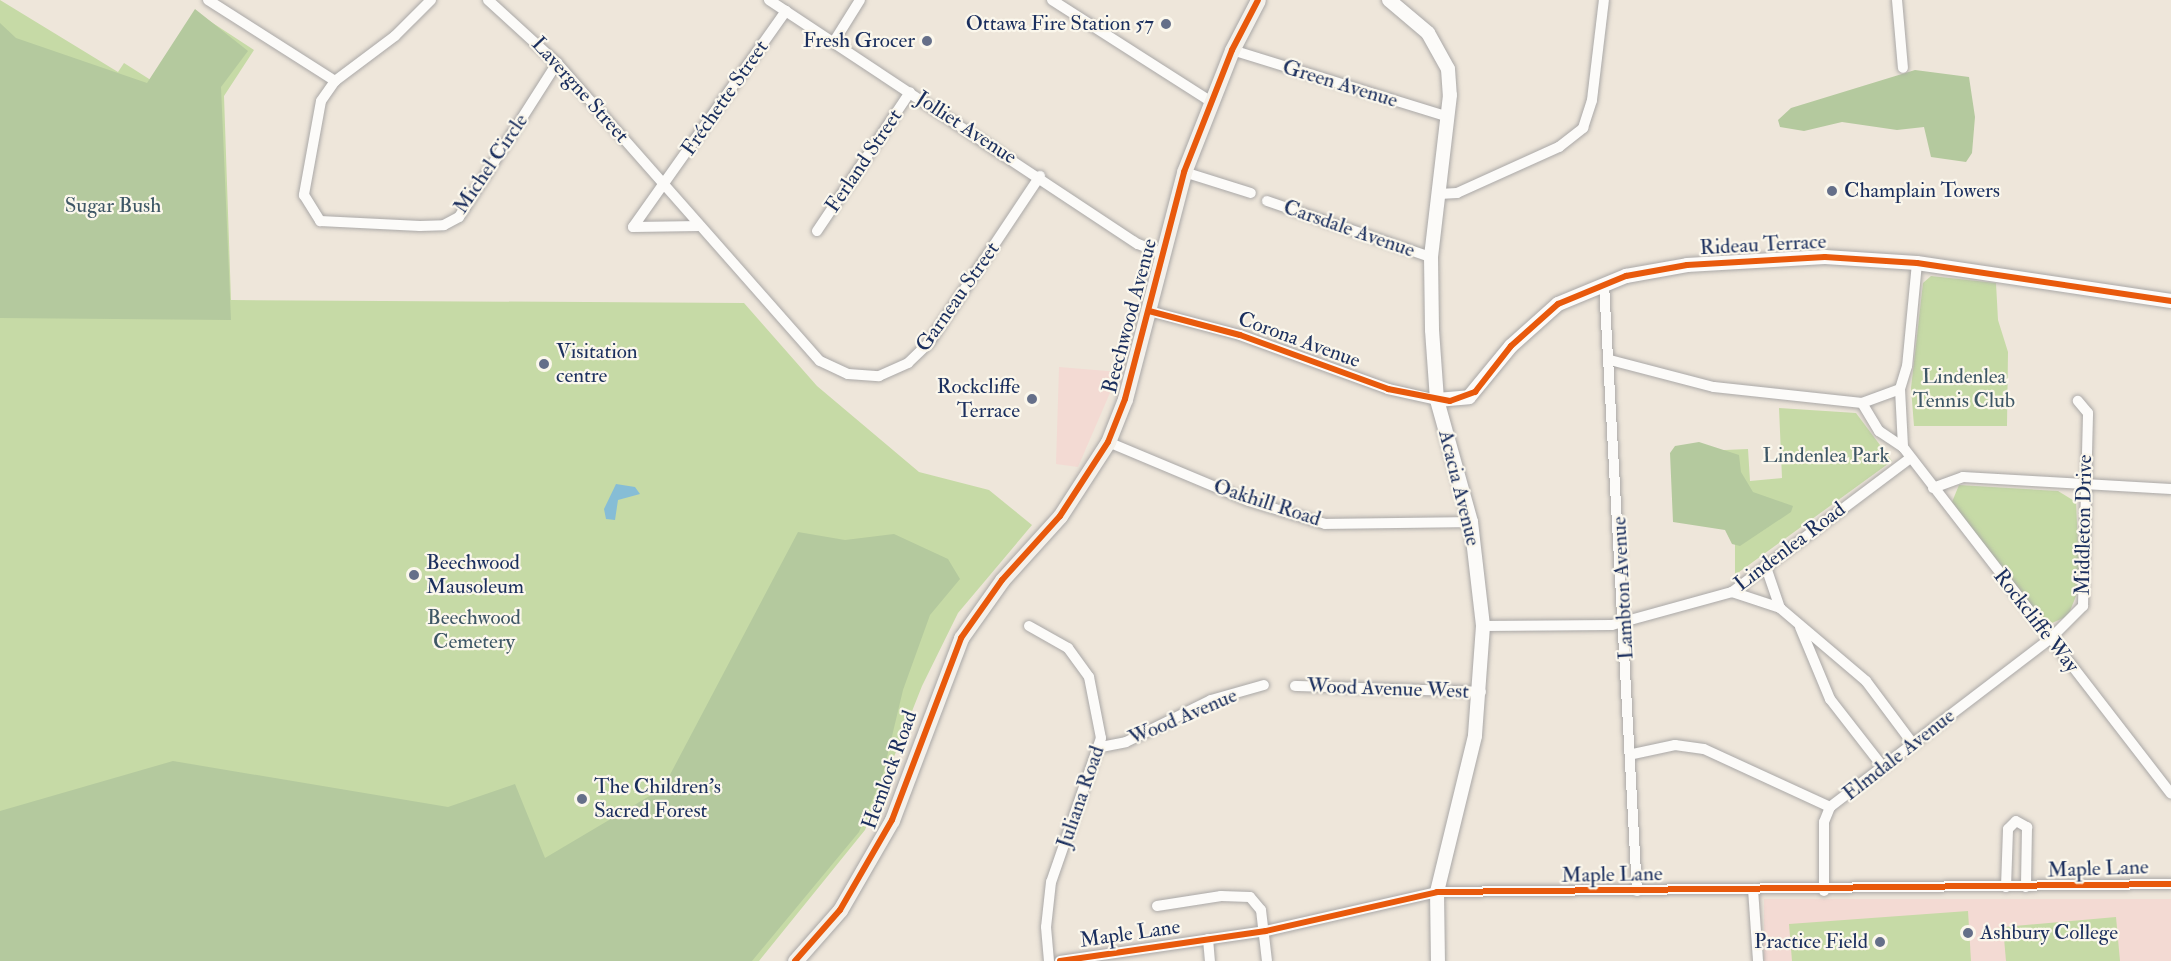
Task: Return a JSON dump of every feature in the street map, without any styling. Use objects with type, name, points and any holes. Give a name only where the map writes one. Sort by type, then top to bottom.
[{"type":"main road","name":"Beechwood Avenue","points":[[979,610],[1060,516],[1108,442],[1149,311],[1184,172],[1210,101],[1232,50],[1258,0]]},
{"type":"main road","name":"Hemlock Road","points":[[795,961],[840,909],[872,859],[892,820],[940,680],[979,610]]},
{"type":"street","points":[[208,0],[335,81]]},
{"type":"street","name":"Michel Circle","points":[[431,0],[395,36],[335,81],[321,101],[310,137],[304,195],[310,209],[320,221],[349,226],[444,225],[459,217],[557,63]]},
{"type":"street","name":"Lavergne Street","points":[[488,0],[557,63],[820,361],[848,374]]},
{"type":"street","name":"Jolliet Avenue","points":[[770,0],[835,40],[1138,244],[1164,254]]},
{"type":"street","points":[[835,40],[860,0]]},
{"type":"street","points":[[1052,0],[1210,101]]},
{"type":"street","name":"Acacia Avenue","points":[[1389,0],[1428,33],[1444,57],[1448,117],[1431,257],[1437,400],[1470,522],[1483,626],[1481,692],[1467,777],[1437,892],[1438,961]]},
{"type":"street","points":[[1439,194],[1457,193],[1559,147],[1583,128],[1592,100],[1604,0]]},
{"type":"street","points":[[1897,0],[1903,68]]},
{"type":"street","name":"Fréchette Street","points":[[665,186],[786,11]]},
{"type":"street","name":"Green Avenue","points":[[1232,50],[1448,117]]},
{"type":"street","name":"Ferland Street","points":[[817,231],[910,92]]},
{"type":"street","points":[[1184,172],[1251,193]]},
{"type":"street","name":"Garneau Street","points":[[848,374],[879,376],[908,363],[928,344],[1040,176]]},
{"type":"street","points":[[665,186],[633,227],[700,226]]},
{"type":"street","name":"Carsdale Avenue","points":[[1267,201],[1431,257]]},
{"type":"street","name":"Rideau Terrace","points":[[1437,400],[1469,397],[1541,317],[1604,284],[1652,270],[1735,260],[1825,257],[1917,263],[2171,301]]},
{"type":"street","name":"Rockcliffe Way","points":[[1903,447],[1900,389],[1907,366],[1917,263]]},
{"type":"street","name":"Lambton Avenue","points":[[1604,284],[1633,754],[1636,891]]},
{"type":"street","name":"Corona Avenue","points":[[1149,311],[1240,335],[1388,389],[1437,400]]},
{"type":"street","points":[[1610,360],[1714,387],[1862,403],[1900,389]]},
{"type":"street","name":"Middleton Drive","points":[[2050,639],[2085,598],[2083,485],[2088,413],[2078,401]]},
{"type":"street","name":"Rockcliffe Way","points":[[1862,403],[1879,431],[1903,447],[2171,794]]},
{"type":"street","name":"Oakhill Road","points":[[1108,442],[1249,501],[1325,524],[1470,522]]},
{"type":"street","name":"Lindenlea Road","points":[[1483,626],[1624,621],[1732,592],[1910,459]]},
{"type":"street","points":[[1933,488],[1963,477],[2171,489]]},
{"type":"street","points":[[1766,567],[1780,608]]},
{"type":"street","points":[[1732,592],[1780,608],[1866,681],[1913,744]]},
{"type":"street","name":"Juliana Road","points":[[1029,626],[1068,648],[1089,677],[1099,708],[1101,747],[1051,882],[1049,961]]},
{"type":"street","points":[[1800,627],[1830,699],[1883,767]]},
{"type":"street","name":"Elmdale Avenue","points":[[1633,754],[1675,745],[1704,749],[1830,807],[2050,639]]},
{"type":"street","name":"Wood Avenue","points":[[1101,747],[1126,742],[1211,700],[1264,685]]},
{"type":"street","name":"Wood Avenue West","points":[[1295,686],[1481,692]]},
{"type":"street","points":[[1824,891],[1824,822],[1830,807]]},
{"type":"street","points":[[2006,887],[2008,829],[2016,821],[2027,827],[2026,887]]},
{"type":"street","name":"Maple Lane","points":[[1060,961],[1266,930],[1437,892],[1753,889],[1824,891],[2171,884]]},
{"type":"street","points":[[1753,889],[1758,961]]},
{"type":"street","name":"Maple Lane","points":[[1157,906],[1221,896],[1250,897],[1266,930]]},
{"type":"street","points":[[1266,930],[1267,961]]},
{"type":"street","points":[[1208,939],[1210,961]]},
{"type":"shaded area","points":[[1059,367],[1119,372],[1078,467],[1056,464]]},
{"type":"shaded area","name":"Ashbury College","points":[[1764,899],[2171,899],[2171,961],[1764,961]]},
{"type":"green space","name":"Beechwood Cemetery","points":[[0,0],[118,72],[124,63],[157,84],[202,16],[254,50],[224,96],[231,300],[744,303],[817,386],[919,472],[989,490],[1032,525],[958,613],[922,686],[865,830],[759,961],[0,961]]},
{"type":"green space","name":"Sugar Bush","points":[[195,9],[248,51],[221,87],[231,320],[0,318],[0,23],[16,38],[147,83]]},
{"type":"green space","points":[[1915,70],[1969,77],[1975,117],[1972,153],[1966,162],[1931,157],[1924,127],[1897,130],[1842,122],[1804,131],[1780,127],[1778,120],[1791,108]]},
{"type":"green space","name":"Lindenlea Park","points":[[1931,276],[1996,283],[1998,320],[2008,352],[2007,426],[1914,426],[1911,388],[1923,283]]},
{"type":"green space","name":"Lindenlea Park","points":[[1779,408],[1856,413],[1892,461],[1735,575],[1735,512],[1678,452],[1748,449],[1750,481],[1782,478]]},
{"type":"green space","points":[[1699,442],[1739,455],[1741,472],[1753,492],[1793,506],[1791,512],[1740,546],[1732,544],[1725,530],[1673,522],[1670,453],[1675,446]]},
{"type":"green space","points":[[1959,485],[2058,491],[2076,502],[2080,586],[2068,616],[2052,623],[2039,619],[1952,502]]},
{"type":"green space","points":[[798,532],[845,540],[894,534],[948,559],[960,579],[930,615],[903,690],[883,774],[859,832],[752,961],[0,961],[0,811],[173,761],[448,807],[515,784],[545,858],[663,788]]},
{"type":"green space","name":"Practice Field","points":[[1968,911],[1971,961],[1792,961],[1789,924]]},
{"type":"green space","points":[[2116,917],[2120,961],[2006,961],[2003,927]]},
{"type":"water","points":[[616,484],[635,487],[640,494],[618,500],[615,520],[606,519],[604,509]]},
{"type":"cycle path","points":[[795,961],[840,910],[892,820],[961,638],[1002,580],[1060,516],[1108,442],[1125,399],[1184,172],[1232,50],[1258,0]]},
{"type":"cycle path","points":[[1149,311],[1240,335],[1388,389],[1450,401],[1475,392],[1511,346],[1558,304],[1626,276],[1687,265],[1825,257],[1917,263],[2171,301]]},
{"type":"cycle path","points":[[1060,961],[1266,931],[1437,892],[2171,884]]},
{"type":"place","name":"Ottawa Fire Station 57","points":[[1166,24]]},
{"type":"place","name":"Fresh Grocer","points":[[927,41]]},
{"type":"place","name":"Champlain Towers","points":[[1832,191]]},
{"type":"place","name":"Visitation centre","points":[[544,364]]},
{"type":"place","name":"Rockcliffe Terrace","points":[[1032,399]]},
{"type":"place","name":"Beechwood Mausoleum","points":[[414,575]]},
{"type":"place","name":"The Children's Sacred Forest","points":[[582,799]]},
{"type":"place","name":"Ashbury College","points":[[1968,933]]},
{"type":"place","name":"Practice Field","points":[[1880,942]]},
{"type":"park label","name":"Lindenlea Tennis Club","points":[[1964,389]]}]
